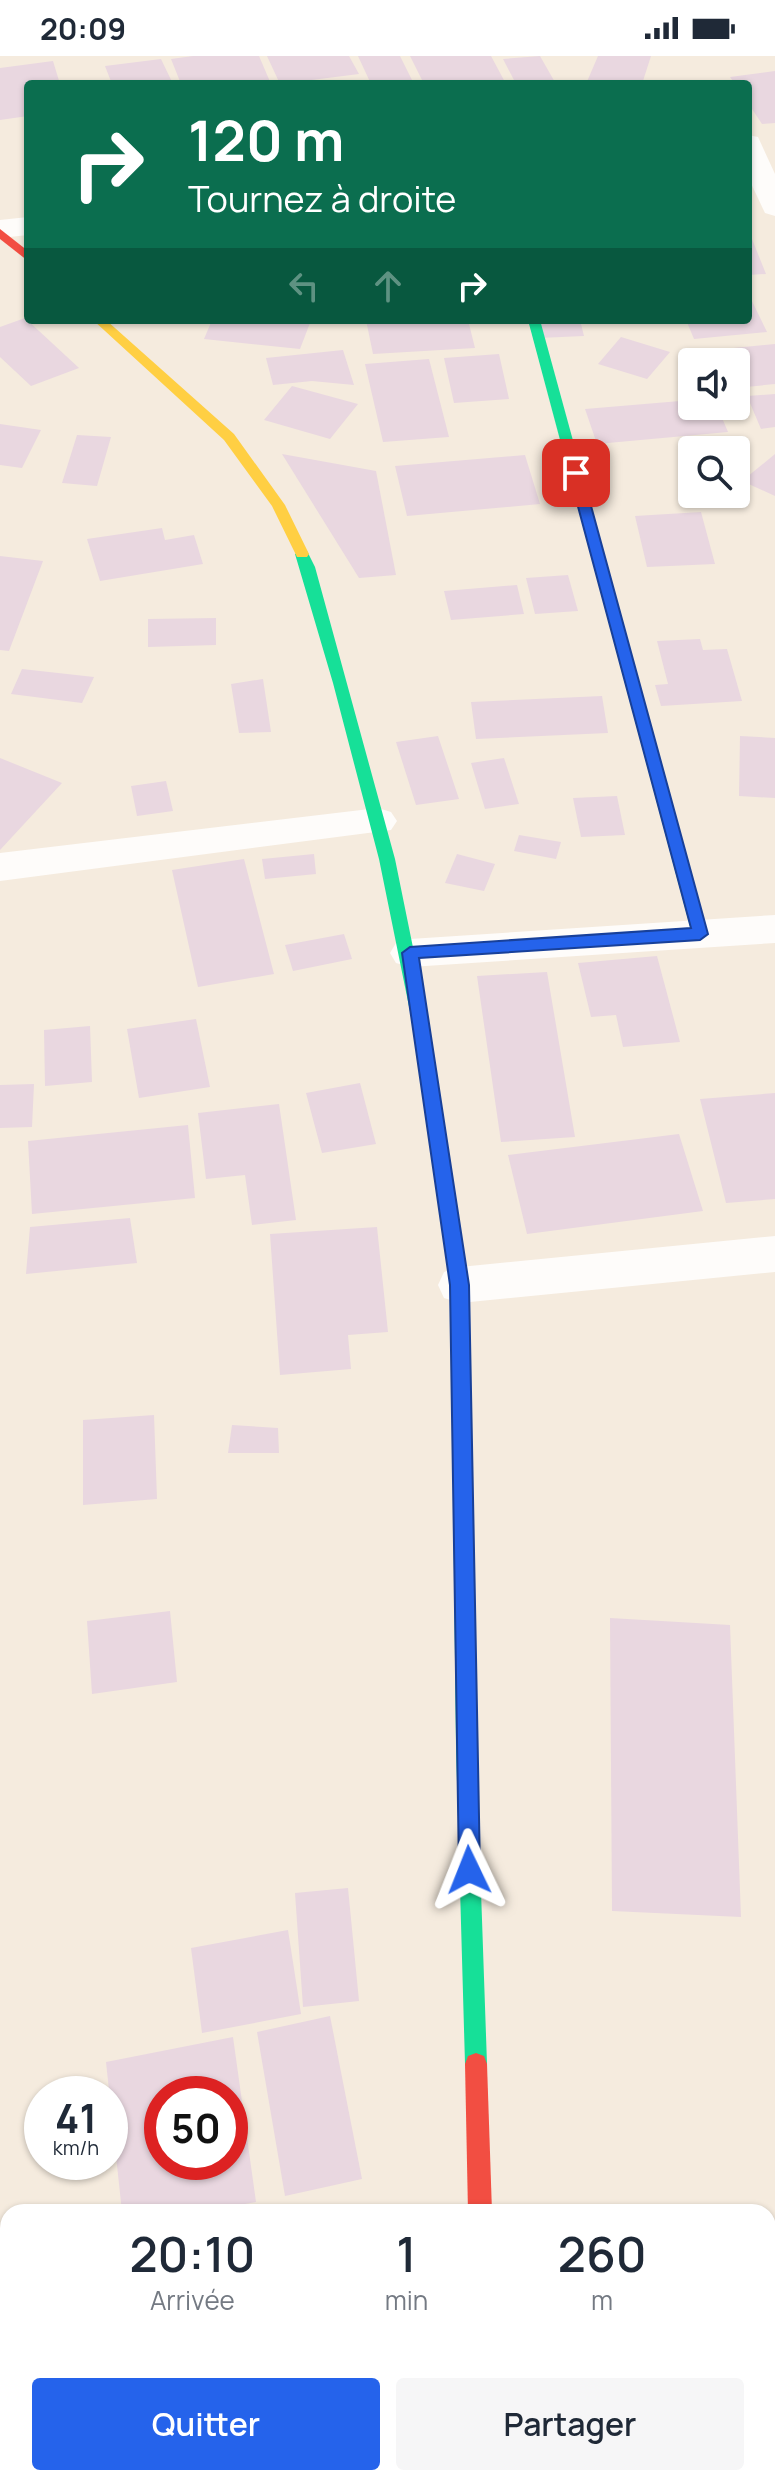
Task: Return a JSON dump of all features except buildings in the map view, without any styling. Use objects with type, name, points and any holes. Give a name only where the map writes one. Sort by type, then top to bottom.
[{"type":"main road","points":[[0,231],[24,253]]},
{"type":"main road","points":[[103,324],[229,437],[278,505],[308,567],[378,821],[410,953],[460,1285],[466,1746],[480,2204]]},
{"type":"main road","points":[[535,324],[700,934]]},
{"type":"street","points":[[752,143],[775,140]]},
{"type":"street","points":[[752,153],[775,207]]},
{"type":"street","points":[[0,231],[24,227]]},
{"type":"street","points":[[0,867],[378,821]]},
{"type":"street","points":[[410,953],[775,929]]},
{"type":"street","points":[[460,1285],[775,1254]]},
{"type":"traffic: fast","points":[[535,324],[700,934]]},
{"type":"traffic: fast","points":[[302,554],[341,683],[387,859],[423,1036]]},
{"type":"traffic: fast","points":[[461,1394],[466,1746],[476,2064]]},
{"type":"traffic: slow","points":[[103,324],[229,437],[278,505],[302,554]]},
{"type":"traffic: slow","points":[[423,1036],[460,1285],[461,1394]]},
{"type":"traffic: jam","points":[[0,233],[24,254]]},
{"type":"traffic: jam","points":[[476,2064],[480,2204]]},
{"type":"route","points":[[469,1870],[460,1285],[410,953],[700,934],[576,473]]}]
